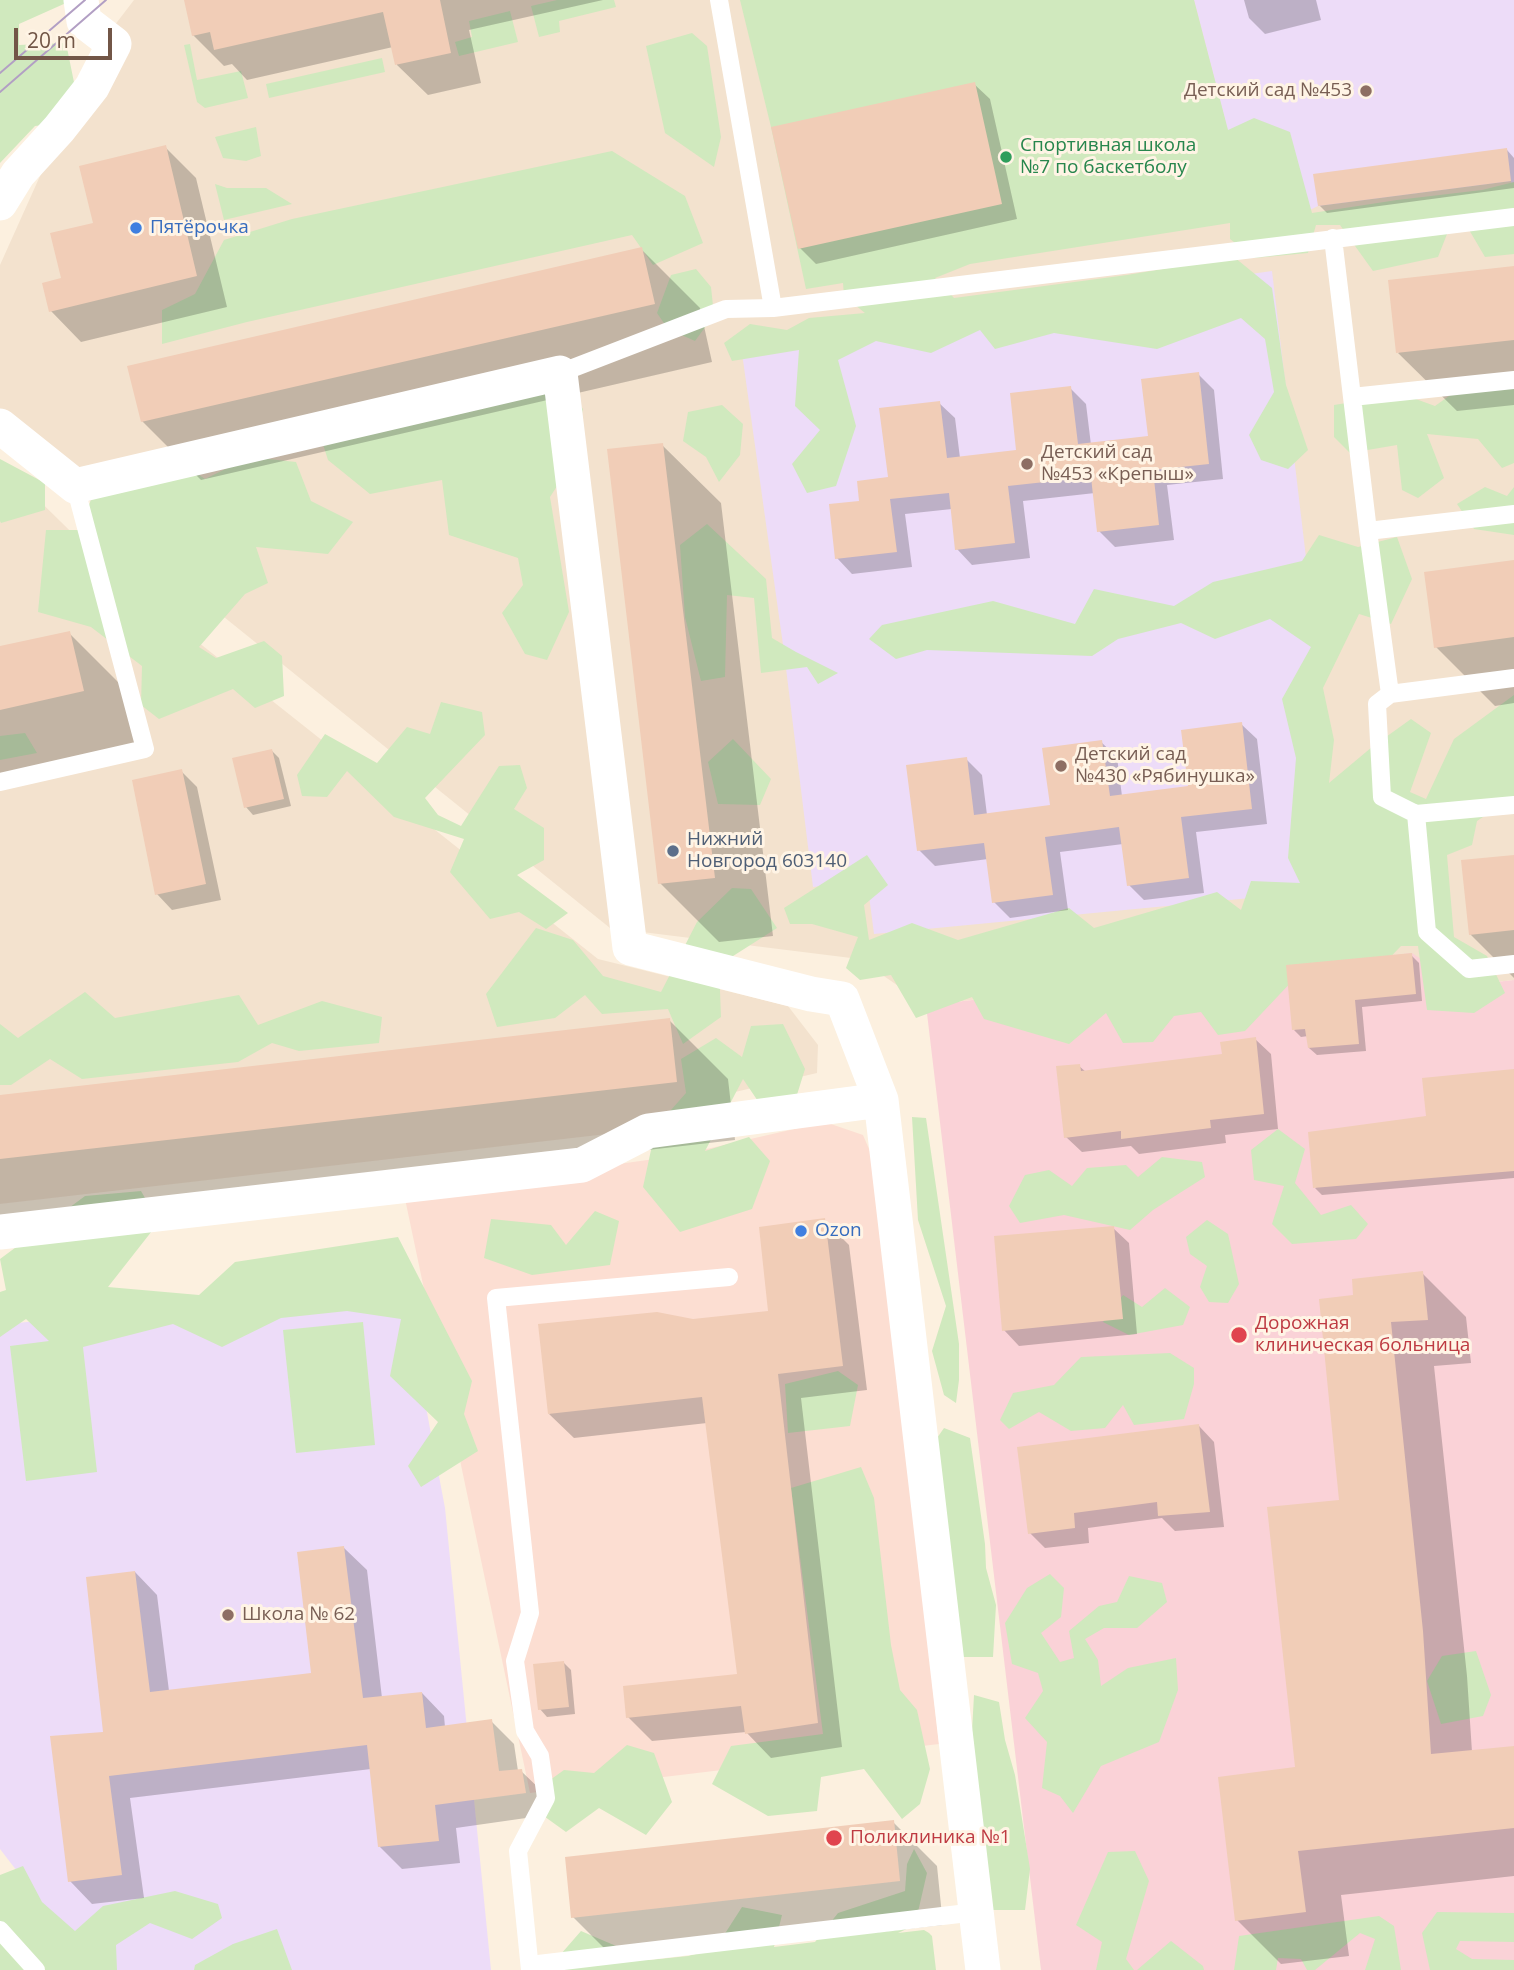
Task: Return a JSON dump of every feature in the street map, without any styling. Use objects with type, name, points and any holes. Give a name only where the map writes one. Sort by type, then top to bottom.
[{"type":"street","points":[[0,203],[18,174],[92,87],[114,44],[84,20],[81,0]]},
{"type":"street","points":[[0,426],[75,486],[560,373],[630,948],[811,994],[842,999],[881,1100],[983,1970]]},
{"type":"street","points":[[0,1232],[582,1165],[648,1131],[881,1100]]},
{"type":"lane","points":[[719,0],[773,308]]},
{"type":"lane","points":[[560,373],[726,309],[773,308],[1514,218]]},
{"type":"lane","points":[[1333,238],[1390,694]]},
{"type":"lane","points":[[1352,397],[1514,380]]},
{"type":"lane","points":[[0,782],[145,749],[75,486]]},
{"type":"lane","points":[[1368,531],[1514,514]]},
{"type":"lane","points":[[1514,678],[1390,694],[1377,704],[1382,797],[1416,814],[1514,805]]},
{"type":"lane","points":[[1416,814],[1427,932],[1469,969],[1514,964]]},
{"type":"lane","points":[[729,1277],[496,1298],[530,1613],[515,1661],[525,1731],[540,1756],[546,1798],[518,1852],[530,1967],[976,1912]]},
{"type":"lane","points":[[0,1930],[36,1970]]},
{"type":"shaded area","points":[[134,0],[1514,0],[1514,980],[1460,986],[1286,965],[926,1005],[859,959],[610,928],[152,559],[0,417],[0,265],[98,47]]},
{"type":"shaded area","name":"Детский сад №453","points":[[1194,0],[1514,0],[1514,190],[1511,181],[1318,206],[1304,213],[1251,220]]},
{"type":"shaded area","points":[[1272,271],[1309,583],[1334,890],[874,934],[867,880],[813,887],[784,652],[741,346]]},
{"type":"shaded area","points":[[0,462],[121,581],[598,959],[788,1006],[818,1045],[817,1073],[709,1098],[616,1133],[0,1204]]},
{"type":"shaded area","name":"Дорожная клиническая больница","points":[[1412,953],[1460,986],[1514,980],[1514,1970],[1041,1970],[926,1005]]},
{"type":"shaded area","points":[[825,1122],[863,1135],[875,1163],[939,1744],[530,1793],[404,1194],[676,1156]]},
{"type":"shaded area","name":"Школа № 62","points":[[402,1280],[445,1508],[491,1970],[93,1970],[0,1849],[0,1325]]},
{"type":"green space","points":[[0,0],[65,0],[66,3],[19,24],[19,45],[66,43],[77,97],[70,122],[35,126],[0,163]]},
{"type":"green space","points":[[557,0],[614,0],[616,7],[559,21],[560,32],[539,37],[531,6]]},
{"type":"green space","name":"Спортивная школа №7 по баскетболу","points":[[740,0],[1194,0],[1228,130],[1254,118],[1290,132],[1312,213],[1482,190],[1514,182],[1514,254],[1485,257],[1468,228],[1449,229],[1438,257],[1373,271],[1340,225],[1316,225],[1308,253],[1255,258],[1230,239],[1230,223],[970,264],[935,278],[954,298],[1127,275],[1234,257],[1272,288],[1286,385],[1308,450],[1288,469],[1261,460],[1249,435],[1274,392],[1265,339],[1241,318],[1157,349],[1054,333],[995,349],[980,330],[931,353],[876,341],[838,360],[856,426],[836,486],[807,493],[792,464],[820,430],[795,406],[799,350],[732,361],[724,343],[750,324],[787,330],[809,318],[865,313],[844,296],[843,283],[806,289]]},
{"type":"green space","points":[[510,11],[518,42],[459,56],[455,42],[472,37],[469,21]]},
{"type":"green space","points":[[692,33],[707,46],[721,137],[714,167],[665,133],[646,46]]},
{"type":"green space","points":[[190,44],[197,80],[241,71],[248,98],[205,108],[197,102],[184,45]]},
{"type":"green space","points":[[382,58],[385,72],[269,98],[266,84]]},
{"type":"green space","points":[[256,127],[261,156],[246,161],[223,158],[215,137]]},
{"type":"green space","points":[[612,151],[685,196],[703,243],[653,265],[632,235],[247,322],[162,344],[162,310],[195,294],[224,240],[292,219]]},
{"type":"green space","points":[[215,184],[227,188],[266,188],[292,204],[224,220]]},
{"type":"green space","points":[[696,269],[711,287],[714,315],[695,341],[668,329],[657,313],[671,275]]},
{"type":"green space","points":[[545,365],[583,409],[568,469],[550,497],[569,612],[547,660],[525,654],[502,613],[523,585],[518,558],[449,535],[442,480],[370,494],[328,460],[314,416]]},
{"type":"green space","points":[[1514,387],[1514,463],[1502,468],[1478,439],[1427,434],[1444,478],[1418,498],[1402,490],[1397,445],[1350,453],[1334,437],[1334,405],[1402,394],[1435,406],[1456,391]]},
{"type":"green space","points":[[722,405],[743,424],[740,455],[719,482],[706,457],[683,441],[688,412]]},
{"type":"green space","points":[[250,457],[296,462],[311,501],[353,522],[328,554],[256,547],[268,583],[245,594],[199,647],[216,658],[264,641],[282,656],[284,696],[255,708],[233,689],[159,719],[141,705],[142,666],[91,627],[38,612],[46,530],[80,530],[97,483],[174,458],[205,479]]},
{"type":"green space","points":[[0,459],[45,483],[45,510],[1,523]]},
{"type":"green space","points":[[1485,487],[1507,496],[1514,487],[1514,535],[1474,529],[1457,504]]},
{"type":"green space","points":[[707,524],[766,579],[772,638],[838,673],[818,684],[807,667],[761,673],[754,598],[727,595],[725,677],[701,681],[685,617],[680,545]]},
{"type":"green space","points":[[1319,535],[1358,547],[1397,537],[1412,579],[1391,624],[1359,614],[1323,688],[1334,740],[1329,783],[1411,719],[1431,733],[1410,792],[1426,799],[1454,739],[1514,695],[1514,796],[1477,821],[1472,845],[1447,855],[1454,937],[1487,956],[1505,993],[1474,1013],[1427,1010],[1418,946],[1401,946],[1374,974],[1296,977],[1245,1031],[1218,1035],[1201,1012],[1174,1016],[1153,1042],[1123,1043],[1106,1013],[1069,1044],[984,1019],[972,997],[916,1018],[891,975],[860,980],[846,968],[858,937],[812,924],[790,924],[784,908],[867,855],[888,885],[864,905],[869,940],[912,923],[958,940],[1069,908],[1094,928],[1217,892],[1241,910],[1251,881],[1300,883],[1288,858],[1296,758],[1282,699],[1311,647],[1270,619],[1215,639],[1181,623],[1118,639],[1092,656],[927,650],[896,659],[869,639],[882,625],[993,601],[1075,624],[1094,589],[1174,606],[1213,582],[1302,561]]},
{"type":"green space","points":[[441,702],[482,712],[485,735],[425,798],[438,815],[461,826],[499,766],[520,765],[527,788],[514,809],[544,828],[544,860],[517,875],[568,913],[546,929],[519,912],[490,919],[450,872],[464,839],[394,817],[347,771],[327,797],[302,796],[297,775],[325,734],[377,763],[407,727],[430,734]]},
{"type":"green space","points":[[25,733],[37,753],[0,760],[0,736]]},
{"type":"green space","points":[[733,739],[771,779],[760,805],[718,804],[708,762]]},
{"type":"green space","points":[[732,888],[751,889],[777,928],[719,965],[721,1017],[683,1044],[668,1009],[602,1014],[585,995],[555,1018],[497,1027],[486,994],[536,928],[573,940],[603,976],[661,992],[697,922]]},
{"type":"green space","points":[[85,992],[115,1018],[239,995],[258,1025],[322,1001],[382,1017],[379,1043],[299,1051],[272,1043],[238,1062],[82,1079],[50,1059],[11,1085],[0,1085],[0,1024],[18,1038]]},
{"type":"green space","points":[[783,1024],[805,1069],[791,1114],[766,1113],[743,1079],[705,1151],[749,1137],[770,1161],[752,1209],[680,1232],[643,1187],[656,1127],[686,1093],[681,1059],[716,1038],[742,1057],[751,1026]]},
{"type":"green space","points":[[912,1117],[926,1118],[959,1344],[956,1403],[944,1395],[932,1351],[946,1306],[918,1220]]},
{"type":"green space","points":[[1278,1129],[1305,1149],[1295,1183],[1321,1215],[1351,1205],[1368,1224],[1356,1239],[1292,1244],[1272,1224],[1284,1186],[1254,1180],[1251,1150]]},
{"type":"green space","points":[[1162,1157],[1202,1162],[1205,1177],[1153,1210],[1130,1230],[1064,1215],[1020,1223],[1009,1206],[1025,1175],[1049,1170],[1072,1186],[1087,1168],[1126,1165],[1138,1177]]},
{"type":"green space","points":[[141,1191],[159,1222],[108,1287],[199,1295],[235,1262],[398,1237],[472,1381],[464,1414],[478,1451],[421,1487],[408,1466],[438,1422],[390,1376],[401,1319],[347,1311],[281,1318],[222,1347],[173,1324],[83,1347],[97,1472],[26,1481],[10,1346],[49,1341],[26,1319],[0,1337],[0,1292],[6,1290],[0,1259],[85,1196]]},
{"type":"green space","points":[[595,1211],[619,1221],[610,1265],[532,1275],[484,1258],[491,1219],[551,1225],[566,1245]]},
{"type":"green space","points":[[1207,1220],[1228,1234],[1239,1284],[1228,1303],[1209,1302],[1200,1287],[1207,1266],[1190,1254],[1186,1237]]},
{"type":"green space","points":[[1165,1288],[1190,1307],[1183,1325],[1129,1335],[1103,1322],[1123,1295],[1142,1307]]},
{"type":"green space","points":[[363,1322],[375,1445],[296,1453],[283,1330]]},
{"type":"green space","points":[[1170,1353],[1194,1368],[1194,1384],[1184,1419],[1134,1425],[1123,1405],[1105,1428],[1071,1431],[1039,1412],[1009,1429],[1000,1420],[1013,1393],[1054,1385],[1081,1357]]},
{"type":"green space","points":[[838,1371],[858,1385],[850,1426],[788,1433],[785,1384]]},
{"type":"green space","points":[[944,1428],[970,1438],[986,1568],[996,1605],[993,1657],[962,1657],[937,1438]]},
{"type":"green space","points":[[861,1467],[874,1498],[891,1645],[900,1690],[917,1710],[930,1769],[920,1804],[902,1819],[864,1769],[821,1777],[817,1811],[768,1816],[712,1784],[731,1746],[823,1734],[791,1488]]},
{"type":"green space","points":[[1050,1574],[1064,1588],[1061,1617],[1041,1633],[1060,1662],[1074,1658],[1069,1631],[1099,1606],[1117,1602],[1129,1576],[1162,1583],[1167,1602],[1137,1628],[1104,1628],[1085,1639],[1098,1660],[1101,1686],[1128,1668],[1176,1658],[1178,1690],[1159,1742],[1101,1766],[1073,1813],[1060,1796],[1042,1788],[1047,1742],[1025,1718],[1043,1691],[1038,1673],[1012,1664],[1005,1623],[1027,1588]]},
{"type":"green space","points":[[1476,1651],[1491,1695],[1483,1716],[1441,1724],[1427,1681],[1442,1656]]},
{"type":"green space","points":[[974,1695],[999,1702],[1005,1740],[1015,1775],[1030,1869],[1025,1910],[992,1910],[972,1731]]},
{"type":"green space","points":[[627,1745],[654,1753],[672,1802],[646,1835],[599,1808],[566,1832],[541,1814],[536,1790],[564,1770],[594,1773]]},
{"type":"green space","points":[[914,1849],[927,1873],[915,1925],[898,1933],[924,1930],[929,1933],[932,1936],[936,1970],[547,1970],[581,1931],[649,1960],[688,1956],[715,1949],[742,1907],[782,1915],[774,1947],[815,1942],[838,1913],[905,1891],[907,1864]]},
{"type":"green space","points":[[1135,1851],[1149,1881],[1126,1959],[1134,1970],[1096,1970],[1102,1942],[1076,1925],[1108,1852]]},
{"type":"green space","points":[[23,1866],[42,1902],[75,1931],[103,1906],[175,1891],[218,1904],[222,1918],[192,1939],[150,1923],[116,1945],[117,1970],[0,1970],[0,1875]]},
{"type":"green space","points":[[1437,1912],[1514,1913],[1514,1942],[1460,1941],[1456,1949],[1472,1959],[1514,1960],[1514,1970],[1430,1970],[1422,1933]]},
{"type":"green space","points":[[1379,1916],[1394,1926],[1401,1970],[1365,1970],[1375,1939],[1360,1933],[1315,1970],[1307,1970],[1301,1959],[1278,1958],[1276,1970],[1234,1970],[1239,1936]]},
{"type":"green space","points":[[277,1929],[292,1970],[194,1970],[195,1965],[233,1944]]},
{"type":"green space","points":[[1171,1941],[1203,1966],[1204,1970],[1137,1970]]},
{"type":"building","points":[[184,0],[440,0],[451,53],[395,65],[383,12],[214,50],[210,32],[192,36]]},
{"type":"building","points":[[975,82],[1002,204],[798,249],[771,127]]},
{"type":"building","points":[[166,145],[197,276],[49,312],[42,283],[61,278],[50,233],[93,223],[79,166]]},
{"type":"building","points":[[1507,148],[1511,181],[1318,206],[1313,174]]},
{"type":"building","points":[[642,247],[655,304],[141,422],[127,366]]},
{"type":"building","points":[[1514,266],[1514,340],[1396,353],[1388,280]]},
{"type":"building","points":[[1199,372],[1209,464],[1153,470],[1159,525],[1097,532],[1091,477],[1008,486],[1015,543],[955,550],[949,493],[890,499],[897,552],[835,559],[829,504],[859,501],[857,481],[888,477],[879,408],[940,401],[947,458],[1016,450],[1010,393],[1071,386],[1078,444],[1148,436],[1141,379]]},
{"type":"building","points":[[663,443],[715,878],[658,884],[607,449]]},
{"type":"building","points":[[1514,560],[1514,637],[1434,648],[1424,572]]},
{"type":"building","points":[[70,631],[84,691],[0,710],[0,646]]},
{"type":"building","points":[[1242,722],[1252,809],[1181,817],[1189,878],[1127,886],[1119,827],[1045,837],[1053,895],[992,903],[984,843],[917,851],[906,765],[967,757],[974,815],[1050,805],[1042,748],[1102,740],[1110,796],[1188,786],[1181,730]]},
{"type":"building","points":[[272,749],[284,799],[244,808],[232,758]]},
{"type":"building","points":[[182,769],[206,884],[155,895],[132,780]]},
{"type":"building","points":[[1514,855],[1514,930],[1469,935],[1461,860]]},
{"type":"building","points":[[1412,953],[1416,994],[1355,1000],[1359,1044],[1308,1048],[1305,1029],[1292,1030],[1286,965]]},
{"type":"building","points":[[670,1018],[677,1082],[0,1159],[0,1095]]},
{"type":"building","points":[[1256,1037],[1264,1114],[1210,1120],[1211,1128],[1121,1139],[1121,1131],[1064,1138],[1056,1066],[1080,1064],[1081,1071],[1222,1054],[1220,1042]]},
{"type":"building","points":[[1514,1069],[1514,1171],[1313,1188],[1308,1132],[1426,1116],[1422,1078]]},
{"type":"building","points":[[825,1218],[843,1366],[778,1374],[818,1723],[745,1734],[741,1706],[626,1718],[623,1686],[737,1674],[702,1397],[548,1414],[538,1324],[657,1312],[693,1319],[768,1311],[759,1227]]},
{"type":"building","points":[[1114,1226],[1123,1319],[1002,1331],[994,1236]]},
{"type":"building","points":[[1423,1271],[1428,1320],[1391,1322],[1423,1631],[1431,1754],[1514,1746],[1514,1828],[1298,1851],[1306,1912],[1235,1921],[1218,1777],[1295,1767],[1267,1507],[1339,1500],[1319,1299],[1353,1295],[1352,1279]]},
{"type":"building","points":[[1199,1424],[1210,1512],[1158,1516],[1157,1502],[1074,1513],[1075,1528],[1028,1534],[1017,1447]]},
{"type":"building","points":[[344,1546],[363,1698],[422,1692],[426,1728],[492,1719],[499,1771],[522,1769],[526,1793],[435,1805],[439,1841],[378,1847],[367,1745],[109,1776],[122,1875],[68,1882],[50,1736],[103,1732],[86,1577],[135,1571],[150,1692],[311,1673],[297,1552]]},
{"type":"building","points":[[564,1661],[569,1707],[538,1710],[533,1664]]},
{"type":"building","points":[[894,1820],[900,1881],[571,1918],[565,1857]]},
{"type":"tram line","points":[[0,73],[85,0]]},
{"type":"tram line","points":[[0,92],[106,0]]},
{"type":"place","name":"Детский сад №453","points":[[1366,91]]},
{"type":"place","name":"Спортивная школа №7 по баскетболу","points":[[1006,157]]},
{"type":"place","name":"Пятёрочка","points":[[136,228]]},
{"type":"place","name":"Детский сад №453 «Крепыш»","points":[[1027,464]]},
{"type":"place","name":"Детский сад №430 «Рябинушка»","points":[[1061,766]]},
{"type":"place","name":"Нижний Новгород 603140","points":[[673,851]]},
{"type":"place","name":"Ozon","points":[[801,1231]]},
{"type":"place","name":"Дорожная клиническая больница","points":[[1239,1335]]},
{"type":"place","name":"Школа № 62","points":[[228,1615]]},
{"type":"place","name":"Поликлиника №1","points":[[834,1838]]}]
